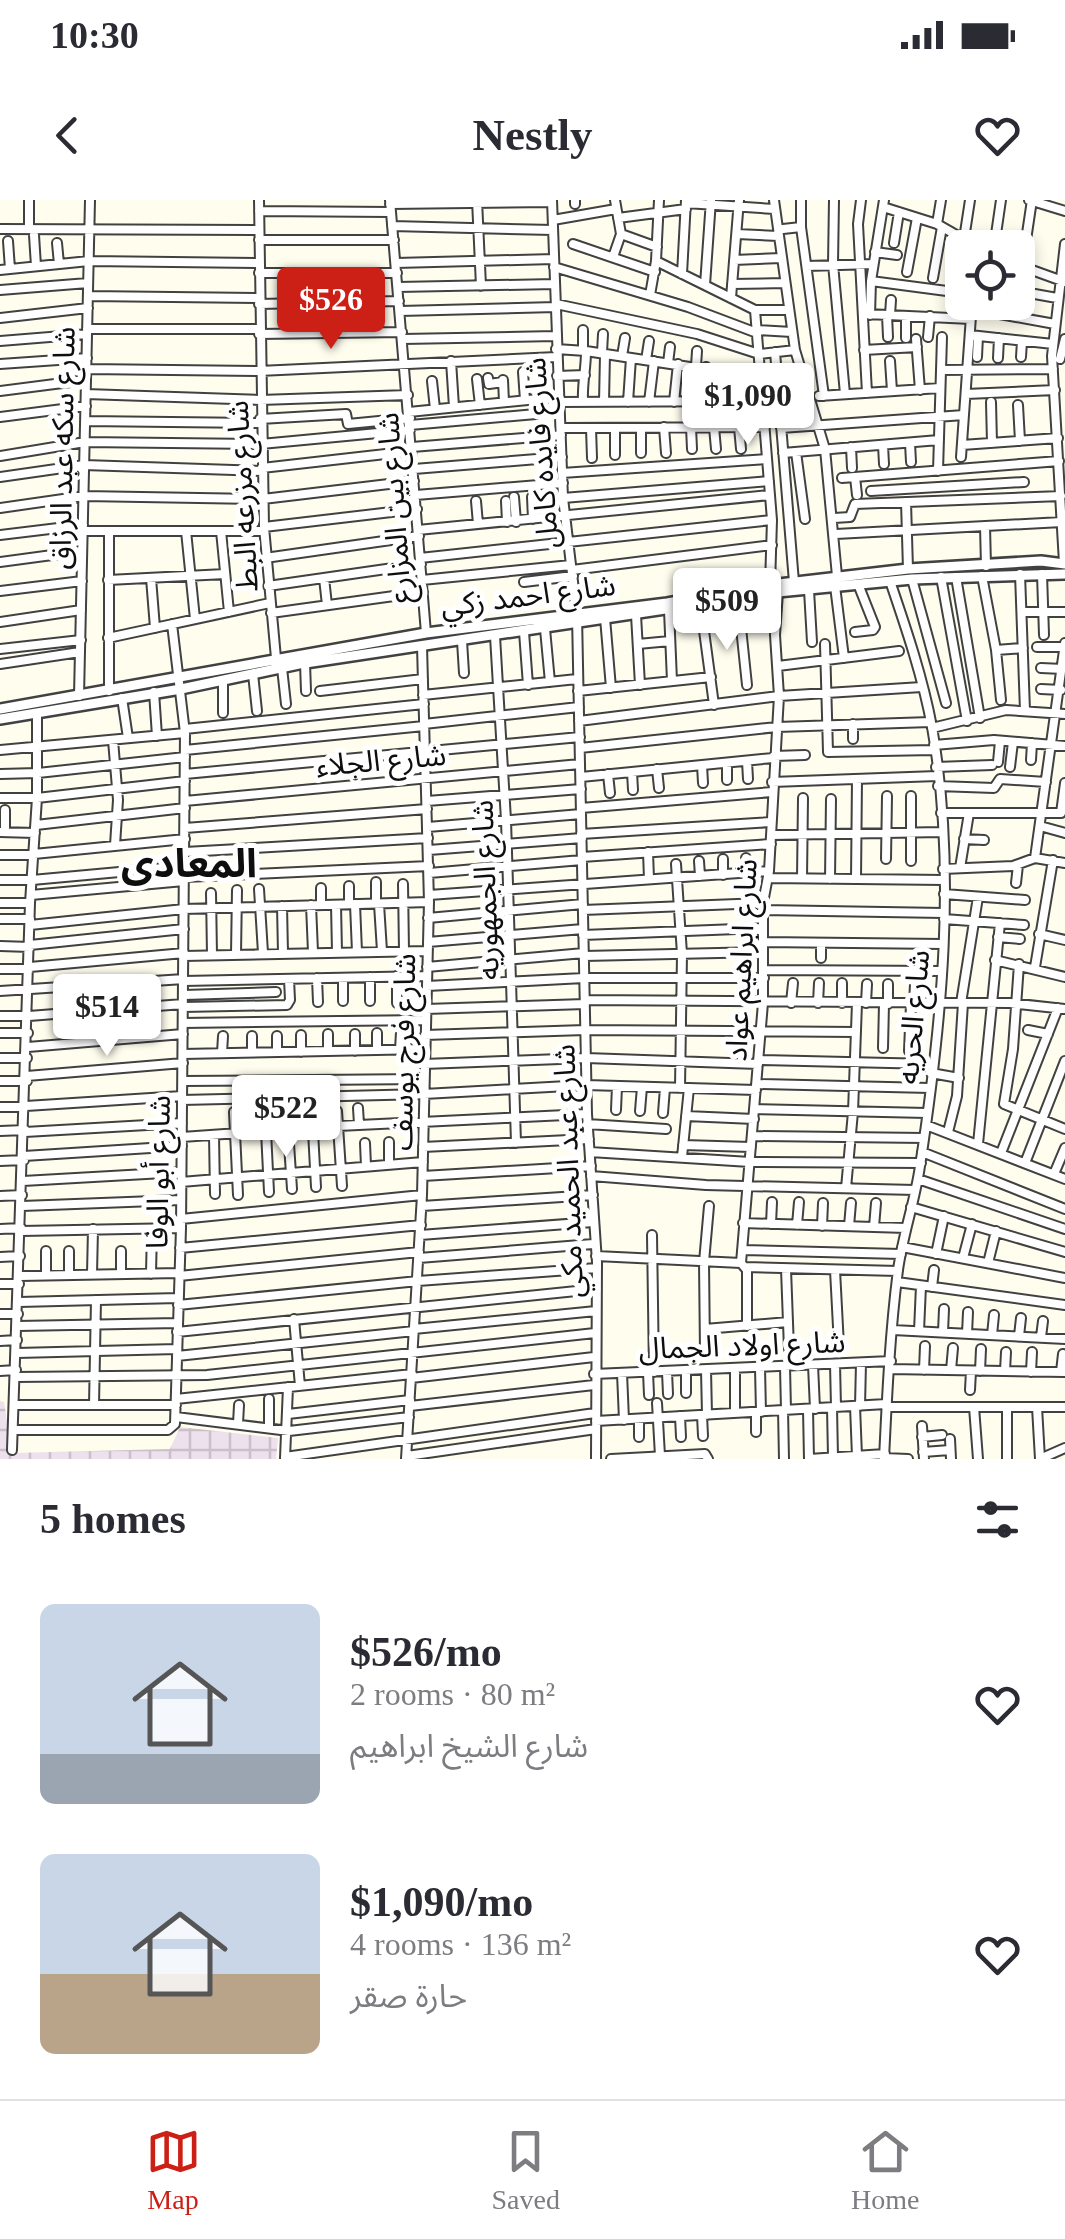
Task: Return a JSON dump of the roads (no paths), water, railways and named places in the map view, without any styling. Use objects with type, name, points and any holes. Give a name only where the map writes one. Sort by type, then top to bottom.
[{"type":"street","points":[[29,200],[36,266]]},
{"type":"street","name":"شارع سكه عبد الرزاق","points":[[79,696],[90,200]]},
{"type":"street","name":"شارع مزرعه البط","points":[[259,200],[264,529],[270,608],[286,704]]},
{"type":"street","points":[[650,296],[660,200]]},
{"type":"street","points":[[801,200],[801,227],[824,396]]},
{"type":"street","points":[[834,200],[833,264],[845,394]]},
{"type":"street","points":[[861,200],[860,263],[866,314]]},
{"type":"street","points":[[933,278],[941,200]]},
{"type":"street","points":[[963,230],[970,200]]},
{"type":"street","points":[[997,230],[1002,200]]},
{"type":"street","points":[[1026,230],[1031,200],[1065,211]]},
{"type":"street","points":[[259,211],[552,201]]},
{"type":"street","name":"شارع فايده كامل","points":[[552,201],[562,483],[577,619],[582,882]]},
{"type":"street","points":[[477,202],[481,286]]},
{"type":"street","points":[[553,220],[616,209],[659,212],[711,202],[774,205],[795,350],[824,450],[836,534],[836,581],[844,658]]},
{"type":"street","points":[[702,300],[711,202]]},
{"type":"street","points":[[731,298],[739,203]]},
{"type":"street","points":[[867,393],[866,314],[883,203],[947,230]]},
{"type":"street","points":[[682,274],[686,204]]},
{"type":"street","name":"شارع بين المزارع","points":[[391,205],[426,633]]},
{"type":"street","points":[[613,258],[621,234],[616,209]]},
{"type":"street","points":[[894,243],[899,212]]},
{"type":"street","points":[[907,272],[917,218]]},
{"type":"street","points":[[392,226],[553,230]]},
{"type":"street","points":[[736,234],[801,227]]},
{"type":"street","points":[[0,228],[32,232],[46,228],[89,228],[394,240]]},
{"type":"street","points":[[46,228],[47,243]]},
{"type":"street","points":[[621,234],[657,247]]},
{"type":"street","points":[[8,241],[5,269],[89,260],[259,268],[396,268],[480,260],[554,263],[757,331],[792,332]]},
{"type":"street","points":[[58,242],[59,264]]},
{"type":"street","points":[[572,244],[682,274],[756,310],[789,310]]},
{"type":"street","points":[[1059,358],[1053,344],[1065,246]]},
{"type":"street","points":[[875,252],[896,255]]},
{"type":"street","points":[[734,260],[781,258]]},
{"type":"street","points":[[806,266],[873,264]]},
{"type":"street","points":[[1035,271],[1062,281]]},
{"type":"street","points":[[870,280],[945,290]]},
{"type":"street","points":[[0,290],[88,283]]},
{"type":"street","points":[[732,284],[785,283]]},
{"type":"street","points":[[398,288],[555,284]]},
{"type":"street","points":[[1035,295],[1060,302]]},
{"type":"street","points":[[88,296],[399,300]]},
{"type":"street","points":[[888,337],[891,300]]},
{"type":"street","points":[[914,301],[910,316],[920,390]]},
{"type":"street","points":[[928,337],[934,303]]},
{"type":"street","points":[[400,311],[556,305],[697,334],[759,354],[795,350]]},
{"type":"street","points":[[0,318],[88,308]]},
{"type":"street","name":"شارع ابراهيم عواد","points":[[747,1326],[742,1250],[762,1031],[763,907],[769,875],[778,696],[772,520],[756,310]]},
{"type":"street","points":[[866,314],[945,314]]},
{"type":"street","points":[[973,320],[977,357]]},
{"type":"street","points":[[1031,320],[1055,324]]},
{"type":"street","points":[[583,330],[583,402]]},
{"type":"street","points":[[0,341],[87,331],[402,335],[527,332],[556,336]]},
{"type":"street","points":[[604,334],[604,402]]},
{"type":"street","points":[[974,336],[1053,344]]},
{"type":"street","points":[[961,457],[967,370],[974,336]]},
{"type":"street","points":[[938,471],[942,337]]},
{"type":"street","points":[[624,338],[628,402]]},
{"type":"street","points":[[998,358],[1000,338]]},
{"type":"street","points":[[1065,339],[1053,369],[1061,426],[1058,438],[1065,564]]},
{"type":"street","points":[[649,340],[649,402]]},
{"type":"street","points":[[1021,357],[1022,340]]},
{"type":"street","points":[[864,350],[913,342]]},
{"type":"street","points":[[670,347],[674,402]]},
{"type":"street","points":[[698,350],[704,386]]},
{"type":"street","points":[[86,369],[260,371],[585,351],[761,378]]},
{"type":"street","points":[[775,352],[794,582]]},
{"type":"street","points":[[0,364],[87,358]]},
{"type":"street","points":[[451,361],[454,408]]},
{"type":"street","points":[[890,361],[892,392]]},
{"type":"street","points":[[941,370],[1053,369]]},
{"type":"street","points":[[523,372],[525,400]]},
{"type":"street","points":[[557,376],[585,375]]},
{"type":"street","points":[[488,378],[489,384],[503,382],[504,402]]},
{"type":"street","points":[[478,379],[480,405]]},
{"type":"street","points":[[0,392],[86,380]]},
{"type":"street","points":[[432,380],[435,410]]},
{"type":"street","points":[[810,396],[940,388]]},
{"type":"street","points":[[86,394],[260,400],[408,394]]},
{"type":"street","points":[[966,394],[1058,396]]},
{"type":"street","points":[[0,456],[85,442],[261,444],[410,421],[435,410],[525,400],[763,402]]},
{"type":"street","points":[[991,402],[992,442]]},
{"type":"street","points":[[1018,405],[1020,440]]},
{"type":"street","points":[[0,418],[86,406]]},
{"type":"street","points":[[85,421],[260,422],[346,414],[348,424],[536,414]]},
{"type":"street","points":[[0,478],[84,465],[262,469],[592,428],[739,427],[964,414]]},
{"type":"street","points":[[690,427],[692,449]]},
{"type":"street","points":[[714,427],[716,449]]},
{"type":"street","points":[[739,427],[740,448]]},
{"type":"street","points":[[592,428],[592,458]]},
{"type":"street","points":[[615,428],[615,455]]},
{"type":"street","points":[[641,428],[641,453]]},
{"type":"street","points":[[664,428],[666,453]]},
{"type":"street","points":[[962,445],[1058,438]]},
{"type":"street","points":[[784,453],[939,440]]},
{"type":"street","points":[[910,443],[911,462]]},
{"type":"street","points":[[883,445],[884,464]]},
{"type":"street","points":[[851,447],[857,496]]},
{"type":"street","points":[[796,452],[805,519]]},
{"type":"street","points":[[842,478],[854,472],[938,471],[1061,456]]},
{"type":"street","points":[[414,470],[562,457]]},
{"type":"street","points":[[562,472],[767,458]]},
{"type":"street","points":[[0,508],[84,496],[263,499],[414,480]]},
{"type":"street","points":[[563,498],[769,482]]},
{"type":"street","points":[[871,491],[1024,482]]},
{"type":"street","points":[[416,494],[562,483]]},
{"type":"street","points":[[786,484],[800,483]]},
{"type":"street","points":[[1000,484],[1000,498]]},
{"type":"street","points":[[834,518],[850,518],[855,504],[1062,493]]},
{"type":"street","points":[[266,558],[449,527],[770,496]]},
{"type":"street","points":[[532,497],[534,519]]},
{"type":"street","points":[[510,499],[511,522]]},
{"type":"street","points":[[476,502],[478,524]]},
{"type":"street","points":[[906,502],[910,574],[946,703]]},
{"type":"street","points":[[0,535],[82,528],[264,529],[416,509]]},
{"type":"street","points":[[448,514],[449,527]]},
{"type":"street","points":[[836,534],[985,526],[1063,517]]},
{"type":"street","points":[[268,586],[421,561],[772,520]]},
{"type":"street","points":[[985,526],[984,570],[1000,700]]},
{"type":"street","points":[[109,531],[109,691]]},
{"type":"street","points":[[186,531],[195,619]]},
{"type":"street","points":[[221,531],[229,612]]},
{"type":"street","points":[[422,580],[572,571],[772,545]]},
{"type":"street","points":[[0,562],[82,550]]},
{"type":"street","name":"شارع احمد زكي","points":[[0,710],[179,677],[305,664],[524,632],[577,619],[774,589],[809,590],[836,581],[858,584],[872,578],[890,582],[910,574],[956,577],[1041,561],[1065,564]]},
{"type":"street","name":"شارع احمد زكي","points":[[0,719],[181,689],[426,633],[636,615],[700,600],[738,599],[794,582],[984,570],[1065,574]]},
{"type":"street","points":[[524,582],[572,571]]},
{"type":"street","points":[[108,580],[225,574]]},
{"type":"street","points":[[1020,574],[1025,711]]},
{"type":"street","points":[[1042,574],[1044,635]]},
{"type":"street","points":[[956,577],[980,718]]},
{"type":"street","points":[[151,578],[155,628]]},
{"type":"street","points":[[324,578],[326,605]]},
{"type":"street","points":[[941,578],[967,722]]},
{"type":"street","points":[[0,591],[82,581]]},
{"type":"street","name":"شارع الحريه","points":[[885,1457],[898,1272],[921,1164],[939,1004],[944,916],[941,813],[931,725],[890,582]]},
{"type":"street","points":[[856,632],[873,630],[875,626],[858,584]]},
{"type":"street","points":[[798,637],[812,639],[809,590]]},
{"type":"street","points":[[108,638],[229,612],[423,592]]},
{"type":"street","points":[[738,599],[747,685]]},
{"type":"street","points":[[700,600],[714,705]]},
{"type":"street","points":[[0,622],[81,610]]},
{"type":"street","points":[[668,610],[672,681]]},
{"type":"street","points":[[1022,612],[1065,612]]},
{"type":"street","points":[[636,615],[640,684]]},
{"type":"street","points":[[604,618],[611,688]]},
{"type":"street","name":"شارع أبو الوفا","points":[[172,624],[185,731],[176,1417]]},
{"type":"street","points":[[545,628],[550,682]]},
{"type":"street","points":[[524,632],[528,684]]},
{"type":"street","name":"شارع الجمهوريه","points":[[494,636],[506,820],[516,1143]]},
{"type":"street","points":[[0,648],[81,640]]},
{"type":"street","points":[[462,641],[464,673]]},
{"type":"street","points":[[638,644],[670,641]]},
{"type":"street","points":[[825,644],[828,752],[1000,741],[1065,746]]},
{"type":"street","points":[[1035,858],[1052,745],[1061,714],[1065,645],[1037,647]]},
{"type":"street","name":"شارع فرج يوسف","points":[[406,1458],[422,1206],[429,899],[422,646]]},
{"type":"street","points":[[996,650],[1023,648]]},
{"type":"street","points":[[778,666],[899,651]]},
{"type":"street","points":[[0,664],[80,652]]},
{"type":"street","points":[[305,664],[306,692]]},
{"type":"street","points":[[1041,668],[1063,669]]},
{"type":"street","points":[[254,674],[257,711]]},
{"type":"street","points":[[578,692],[711,677]]},
{"type":"street","points":[[320,692],[423,678]]},
{"type":"street","points":[[0,750],[158,736],[578,678]]},
{"type":"street","points":[[223,680],[223,713]]},
{"type":"street","points":[[579,722],[778,696],[922,687]]},
{"type":"street","points":[[1041,689],[1062,687]]},
{"type":"street","points":[[154,692],[158,736]]},
{"type":"street","points":[[802,694],[802,708]]},
{"type":"street","points":[[122,698],[128,738]]},
{"type":"street","points":[[0,774],[38,774],[578,707]]},
{"type":"street","points":[[580,748],[776,727],[967,722],[1006,710],[1061,714]]},
{"type":"street","points":[[12,1450],[38,774],[37,714]]},
{"type":"street","points":[[853,724],[854,739]]},
{"type":"street","points":[[0,798],[37,798],[366,757],[580,737]]},
{"type":"street","points":[[114,740],[115,846]]},
{"type":"street","points":[[428,827],[995,763],[1000,741]]},
{"type":"street","points":[[1010,767],[1013,742]]},
{"type":"street","points":[[1031,760],[1032,743]]},
{"type":"street","points":[[581,776],[805,755]]},
{"type":"street","points":[[366,757],[368,770]]},
{"type":"street","points":[[747,761],[748,779]]},
{"type":"street","points":[[727,763],[727,780]]},
{"type":"street","name":"شارع الجلاء","points":[[2,832],[185,805],[580,764]]},
{"type":"street","points":[[702,765],[703,782]]},
{"type":"street","points":[[977,788],[978,765]]},
{"type":"street","points":[[657,769],[659,788]]},
{"type":"street","points":[[632,772],[633,790]]},
{"type":"street","points":[[608,774],[610,793]]},
{"type":"street","points":[[856,879],[857,779]]},
{"type":"street","points":[[938,786],[994,788],[1000,779],[1046,782]]},
{"type":"street","points":[[941,813],[1063,812],[1065,783]]},
{"type":"street","points":[[185,828],[581,789]]},
{"type":"street","points":[[886,859],[887,796]]},
{"type":"street","points":[[911,796],[912,861]]},
{"type":"street","points":[[802,798],[802,878]]},
{"type":"street","points":[[830,879],[831,799]]},
{"type":"street","points":[[2,832],[5,810]]},
{"type":"street","points":[[960,868],[970,813]]},
{"type":"street","points":[[429,850],[771,822]]},
{"type":"street","points":[[1040,826],[1065,833]]},
{"type":"street","points":[[638,831],[649,879]]},
{"type":"street","points":[[0,903],[185,879],[507,866],[802,835],[942,832]]},
{"type":"street","points":[[0,855],[185,838]]},
{"type":"street","points":[[184,852],[428,838]]},
{"type":"street","points":[[964,840],[984,840]]},
{"type":"street","points":[[746,858],[746,873]]},
{"type":"street","points":[[943,869],[1018,865],[1035,858],[1065,863]]},
{"type":"street","points":[[723,859],[724,875]]},
{"type":"street","points":[[1034,968],[1052,860]]},
{"type":"street","points":[[699,861],[700,876]]},
{"type":"street","points":[[676,864],[686,1116],[682,1158]]},
{"type":"street","points":[[782,864],[782,878]]},
{"type":"street","points":[[1016,883],[1018,865]]},
{"type":"street","points":[[0,880],[184,866]]},
{"type":"street","points":[[0,919],[30,922],[184,909],[403,903],[508,888],[746,873],[782,878],[944,880]]},
{"type":"street","points":[[376,882],[382,952]]},
{"type":"street","name":"شارع عبد الحميد مكي","points":[[582,882],[587,1119],[597,1268],[596,1459]]},
{"type":"street","points":[[403,884],[404,951]]},
{"type":"street","points":[[349,886],[357,952]]},
{"type":"street","points":[[321,888],[322,905]]},
{"type":"street","points":[[259,889],[262,954]]},
{"type":"street","points":[[236,954],[237,890]]},
{"type":"street","points":[[211,893],[212,955]]},
{"type":"street","points":[[944,894],[1025,900]]},
{"type":"street","points":[[948,1132],[959,1078],[962,1003],[978,897]]},
{"type":"street","points":[[336,905],[338,952]]},
{"type":"street","points":[[282,906],[283,953]]},
{"type":"street","points":[[311,906],[312,952]]},
{"type":"street","points":[[428,918],[583,906],[678,906],[944,916],[1024,925]]},
{"type":"street","points":[[978,1144],[1000,923]]},
{"type":"street","points":[[0,969],[184,954],[404,951],[510,935],[763,928]]},
{"type":"street","points":[[0,946],[184,929]]},
{"type":"street","points":[[1040,934],[1065,940]]},
{"type":"street","points":[[998,937],[1020,939]]},
{"type":"street","points":[[427,976],[511,959],[682,954],[789,942],[943,944]]},
{"type":"street","points":[[788,957],[789,942]]},
{"type":"street","points":[[821,958],[822,943]]},
{"type":"street","points":[[996,960],[1065,978]]},
{"type":"street","points":[[1019,964],[1013,1050],[1004,1101],[1065,1129]]},
{"type":"street","points":[[0,992],[184,980],[427,976],[512,982],[942,971]]},
{"type":"street","points":[[397,976],[397,1003]]},
{"type":"street","points":[[370,977],[370,1001]]},
{"type":"street","points":[[317,978],[318,1002]]},
{"type":"street","points":[[343,978],[343,1001]]},
{"type":"street","points":[[184,1002],[287,1005],[289,979]]},
{"type":"street","points":[[792,1004],[793,983]]},
{"type":"street","points":[[818,983],[818,1004]]},
{"type":"street","points":[[842,983],[842,1003]]},
{"type":"street","points":[[846,1188],[856,1032],[867,984]]},
{"type":"street","points":[[883,1048],[888,984]]},
{"type":"street","points":[[908,1051],[914,984]]},
{"type":"street","points":[[0,1016],[276,992]]},
{"type":"street","points":[[426,1009],[585,1002],[1014,1003],[1062,1009],[1048,1034],[1001,1154]]},
{"type":"street","points":[[183,1023],[426,1020]]},
{"type":"street","points":[[425,1036],[585,1030],[856,1032]]},
{"type":"street","points":[[1028,1030],[1048,1034]]},
{"type":"street","points":[[400,1050],[401,1032]]},
{"type":"street","points":[[0,1033],[28,1033]]},
{"type":"street","points":[[377,1033],[377,1050]]},
{"type":"street","points":[[28,1047],[183,1034]]},
{"type":"street","points":[[328,1034],[328,1051]]},
{"type":"street","points":[[355,1034],[355,1050]]},
{"type":"street","points":[[300,1052],[301,1035]]},
{"type":"street","points":[[222,1036],[222,1053]]},
{"type":"street","points":[[252,1036],[252,1052]]},
{"type":"street","points":[[277,1036],[277,1052]]},
{"type":"street","points":[[0,1081],[222,1053],[425,1049]]},
{"type":"street","points":[[1027,1051],[1039,1056]]},
{"type":"street","points":[[0,1058],[27,1058]]},
{"type":"street","points":[[424,1064],[586,1058],[856,1061],[932,1068],[959,1078]]},
{"type":"street","points":[[1025,1163],[1065,1061]]},
{"type":"street","points":[[347,1080],[348,1065]]},
{"type":"street","points":[[371,1065],[371,1080]]},
{"type":"street","points":[[322,1066],[322,1080]]},
{"type":"street","points":[[295,1081],[296,1067]]},
{"type":"street","points":[[271,1068],[271,1081]]},
{"type":"street","points":[[182,1082],[424,1079]]},
{"type":"street","points":[[0,1107],[586,1085],[930,1088]]},
{"type":"street","points":[[616,1110],[617,1086]]},
{"type":"street","points":[[640,1111],[642,1087]]},
{"type":"street","points":[[663,1112],[665,1088]]},
{"type":"street","points":[[358,1108],[360,1124]]},
{"type":"street","points":[[336,1111],[342,1186]]},
{"type":"street","points":[[234,1112],[238,1195]]},
{"type":"street","points":[[267,1112],[269,1192]]},
{"type":"street","points":[[312,1112],[316,1187]]},
{"type":"street","points":[[287,1114],[292,1189]]},
{"type":"street","points":[[686,1116],[927,1114]]},
{"type":"street","points":[[0,1161],[182,1142],[214,1135],[360,1124],[515,1117],[587,1119],[666,1129]]},
{"type":"street","points":[[0,1131],[182,1122]]},
{"type":"street","points":[[926,1125],[1065,1178]]},
{"type":"street","points":[[214,1135],[215,1194]]},
{"type":"street","points":[[752,1136],[924,1138]]},
{"type":"street","points":[[423,1147],[589,1139]]},
{"type":"street","points":[[389,1142],[389,1164]]},
{"type":"street","points":[[365,1143],[366,1166]]},
{"type":"street","points":[[684,1145],[751,1147]]},
{"type":"street","points":[[1054,1174],[1065,1148]]},
{"type":"street","points":[[590,1152],[750,1162],[921,1164]]},
{"type":"street","points":[[922,1152],[1065,1209]]},
{"type":"street","points":[[23,1181],[215,1179],[423,1162]]},
{"type":"street","points":[[423,1176],[591,1166]]},
{"type":"street","points":[[592,1176],[747,1186],[916,1190]]},
{"type":"street","points":[[918,1179],[1065,1228]]},
{"type":"street","points":[[0,1196],[22,1194]]},
{"type":"street","points":[[0,1229],[152,1229],[422,1195]]},
{"type":"street","points":[[422,1206],[593,1195]]},
{"type":"street","points":[[22,1206],[181,1200]]},
{"type":"street","points":[[771,1224],[772,1202]]},
{"type":"street","points":[[798,1225],[799,1202]]},
{"type":"street","points":[[822,1226],[823,1203]]},
{"type":"street","points":[[849,1226],[852,1203]]},
{"type":"street","points":[[874,1227],[876,1204]]},
{"type":"street","points":[[705,1352],[704,1262],[709,1206]]},
{"type":"street","points":[[911,1207],[1065,1252]]},
{"type":"street","points":[[936,1254],[944,1216]]},
{"type":"street","points":[[180,1248],[593,1222]]},
{"type":"street","points":[[744,1224],[906,1228]]},
{"type":"street","points":[[963,1258],[972,1224]]},
{"type":"street","points":[[92,1274],[93,1229]]},
{"type":"street","points":[[151,1274],[152,1229]]},
{"type":"street","points":[[988,1262],[996,1231]]},
{"type":"street","points":[[650,1395],[652,1234]]},
{"type":"street","points":[[0,1284],[46,1276],[179,1275],[593,1244]]},
{"type":"street","points":[[742,1250],[901,1250],[1065,1278]]},
{"type":"street","points":[[46,1251],[46,1276]]},
{"type":"street","points":[[68,1275],[69,1251]]},
{"type":"street","points":[[120,1274],[121,1251]]},
{"type":"street","points":[[0,1257],[20,1256]]},
{"type":"street","points":[[596,1256],[898,1272]]},
{"type":"street","points":[[18,1302],[178,1302],[597,1268]]},
{"type":"street","points":[[786,1269],[789,1349]]},
{"type":"street","points":[[835,1270],[840,1346]]},
{"type":"street","points":[[932,1287],[934,1270]]},
{"type":"street","points":[[897,1282],[1065,1305]]},
{"type":"street","points":[[919,1331],[921,1286]]},
{"type":"street","points":[[18,1326],[177,1328],[596,1290]]},
{"type":"street","points":[[94,1405],[96,1300]]},
{"type":"street","points":[[943,1332],[944,1309]]},
{"type":"street","points":[[17,1353],[177,1352],[297,1344],[596,1311]]},
{"type":"street","points":[[967,1334],[968,1312]]},
{"type":"street","points":[[0,1314],[18,1314]]},
{"type":"street","points":[[992,1335],[994,1315]]},
{"type":"street","points":[[1019,1336],[1020,1318]]},
{"type":"street","points":[[294,1320],[300,1386]]},
{"type":"street","points":[[1041,1338],[1043,1320]]},
{"type":"street","points":[[706,1330],[788,1322]]},
{"type":"street","points":[[893,1330],[1065,1339]]},
{"type":"street","points":[[0,1371],[177,1378],[595,1332]]},
{"type":"street","points":[[0,1341],[17,1340]]},
{"type":"street","points":[[924,1370],[925,1346]]},
{"type":"street","points":[[951,1370],[953,1348]]},
{"type":"street","points":[[970,1390],[981,1349]]},
{"type":"street","points":[[1005,1371],[1006,1352]]},
{"type":"street","points":[[1031,1372],[1032,1352]]},
{"type":"street","points":[[1063,1354],[1063,1372]]},
{"type":"street","points":[[0,1397],[14,1402],[94,1405],[176,1402],[594,1357]]},
{"type":"street","points":[[852,1457],[860,1363]]},
{"type":"street","name":"شارع اولاد الجمال","points":[[594,1374],[860,1363],[924,1370],[1063,1372]]},
{"type":"street","points":[[832,1457],[835,1364]]},
{"type":"street","points":[[813,1365],[814,1459],[908,1459]]},
{"type":"street","points":[[784,1459],[785,1367]]},
{"type":"street","points":[[756,1432],[760,1368]]},
{"type":"street","points":[[735,1369],[735,1413]]},
{"type":"street","points":[[703,1436],[707,1415],[706,1370]]},
{"type":"street","points":[[681,1437],[686,1371]]},
{"type":"street","points":[[666,1372],[668,1394]]},
{"type":"street","points":[[622,1373],[624,1420]]},
{"type":"street","points":[[634,1373],[635,1386]]},
{"type":"street","points":[[288,1414],[594,1385]]},
{"type":"street","points":[[288,1387],[284,1458],[408,1440],[596,1421],[858,1406],[1065,1408]]},
{"type":"street","points":[[268,1428],[269,1399]]},
{"type":"street","points":[[656,1403],[660,1456]]},
{"type":"street","points":[[238,1424],[239,1405]]},
{"type":"street","points":[[974,1406],[978,1459]]},
{"type":"street","points":[[1006,1407],[1008,1459]]},
{"type":"street","points":[[1038,1408],[1040,1459],[1065,1448]]},
{"type":"street","points":[[707,1415],[712,1426]]},
{"type":"street","points":[[13,1430],[168,1430],[176,1417],[287,1431],[409,1418]]},
{"type":"street","points":[[639,1419],[639,1437]]},
{"type":"street","points":[[406,1458],[596,1421]]},
{"type":"street","points":[[922,1426],[924,1456],[948,1446]]},
{"type":"street","points":[[922,1437],[948,1446]]},
{"type":"street","points":[[610,1459],[706,1456]]},
{"type":"district","name":"المعادى","points":[[189,863]]}]
